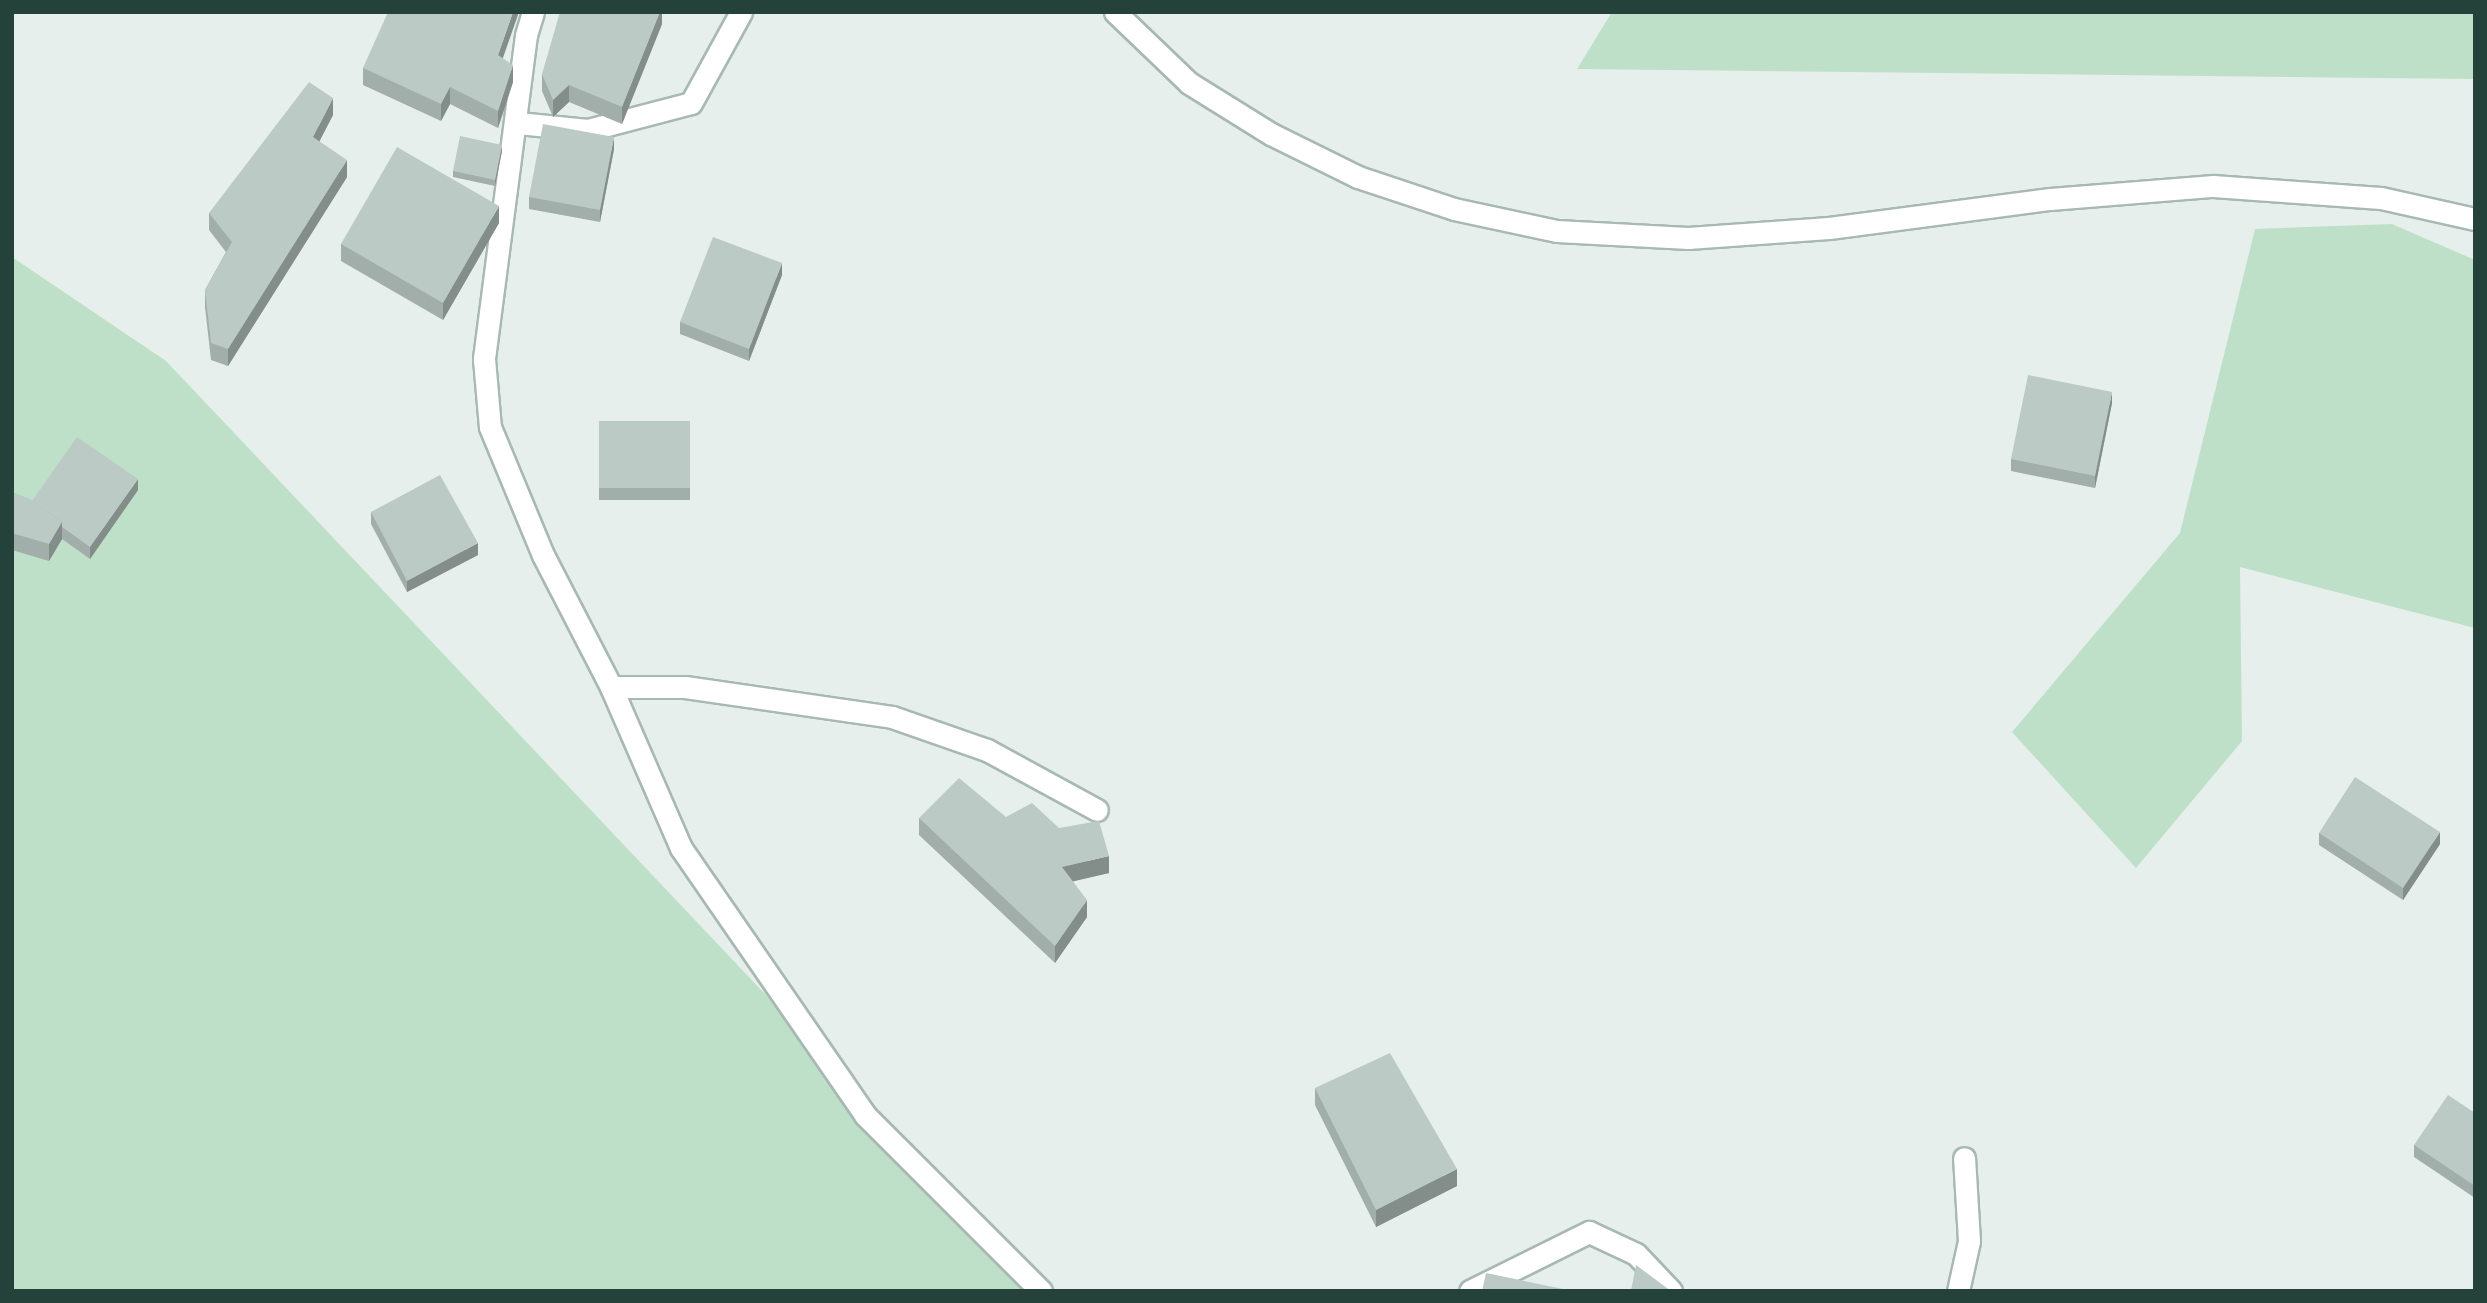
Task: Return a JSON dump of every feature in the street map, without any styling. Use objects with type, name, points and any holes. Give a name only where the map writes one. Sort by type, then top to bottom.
[{"type":"street","points":[[533,12],[526,35],[518,123],[484,359],[491,427],[543,555],[611,687],[681,848],[865,1115],[1041,1291]]},
{"type":"street","points":[[518,123],[588,130],[691,103],[741,12]]},
{"type":"street","points":[[1115,12],[1189,83],[1271,134],[1345,171],[1454,209],[1557,230],[1688,238],[1829,228],[2050,199],[2213,186],[2381,198],[2475,219]]},
{"type":"street","points":[[611,687],[685,687],[892,718],[987,750],[1097,810]]},
{"type":"street","points":[[1958,1291],[1969,1241],[1964,1158]]},
{"type":"street","points":[[1470,1291],[1589,1232],[1636,1254],[1671,1291]]},
{"type":"green space","points":[[1612,12],[2475,12],[2475,79],[1577,69]]},
{"type":"green space","points":[[2392,224],[2475,260],[2475,628],[2240,567],[2242,741],[2136,868],[2012,732],[2180,533],[2255,229]]},
{"type":"green space","points":[[12,257],[166,361],[1046,1291],[12,1291]]},
{"type":"building","points":[[388,12],[513,12],[498,55],[513,65],[498,111],[450,87],[441,104],[363,68]]},
{"type":"building","points":[[560,12],[660,12],[622,107],[569,85],[553,100],[542,74]]},
{"type":"building","points":[[309,82],[333,98],[313,137],[347,160],[228,349],[211,343],[205,290],[232,242],[209,213]]},
{"type":"building","points":[[543,124],[614,137],[600,210],[529,197]]},
{"type":"building","points":[[460,136],[502,145],[495,180],[453,171]]},
{"type":"building","points":[[397,147],[499,206],[443,303],[341,244]]},
{"type":"building","points":[[713,237],[782,263],[749,349],[680,322]]},
{"type":"building","points":[[2028,375],[2112,392],[2095,476],[2011,459]]},
{"type":"building","points":[[599,421],[690,421],[690,488],[599,488]]},
{"type":"building","points":[[77,437],[138,479],[90,547],[62,527],[62,522],[32,501]]},
{"type":"building","points":[[440,475],[478,543],[407,581],[371,512]]},
{"type":"building","points":[[12,492],[30,499],[62,522],[49,544],[12,533]]},
{"type":"building","points":[[2355,777],[2440,832],[2403,888],[2319,833]]},
{"type":"building","points":[[959,778],[1006,817],[1032,803],[1059,828],[1099,821],[1109,856],[1062,867],[1087,900],[1055,946],[919,818]]},
{"type":"building","points":[[1390,1053],[1457,1169],[1376,1210],[1315,1088]]},
{"type":"building","points":[[2448,1095],[2475,1113],[2475,1186],[2414,1145]]},
{"type":"building","points":[[1636,1265],[1671,1291],[1631,1291]]},
{"type":"building","points":[[1486,1273],[1563,1289],[1482,1291]]}]
